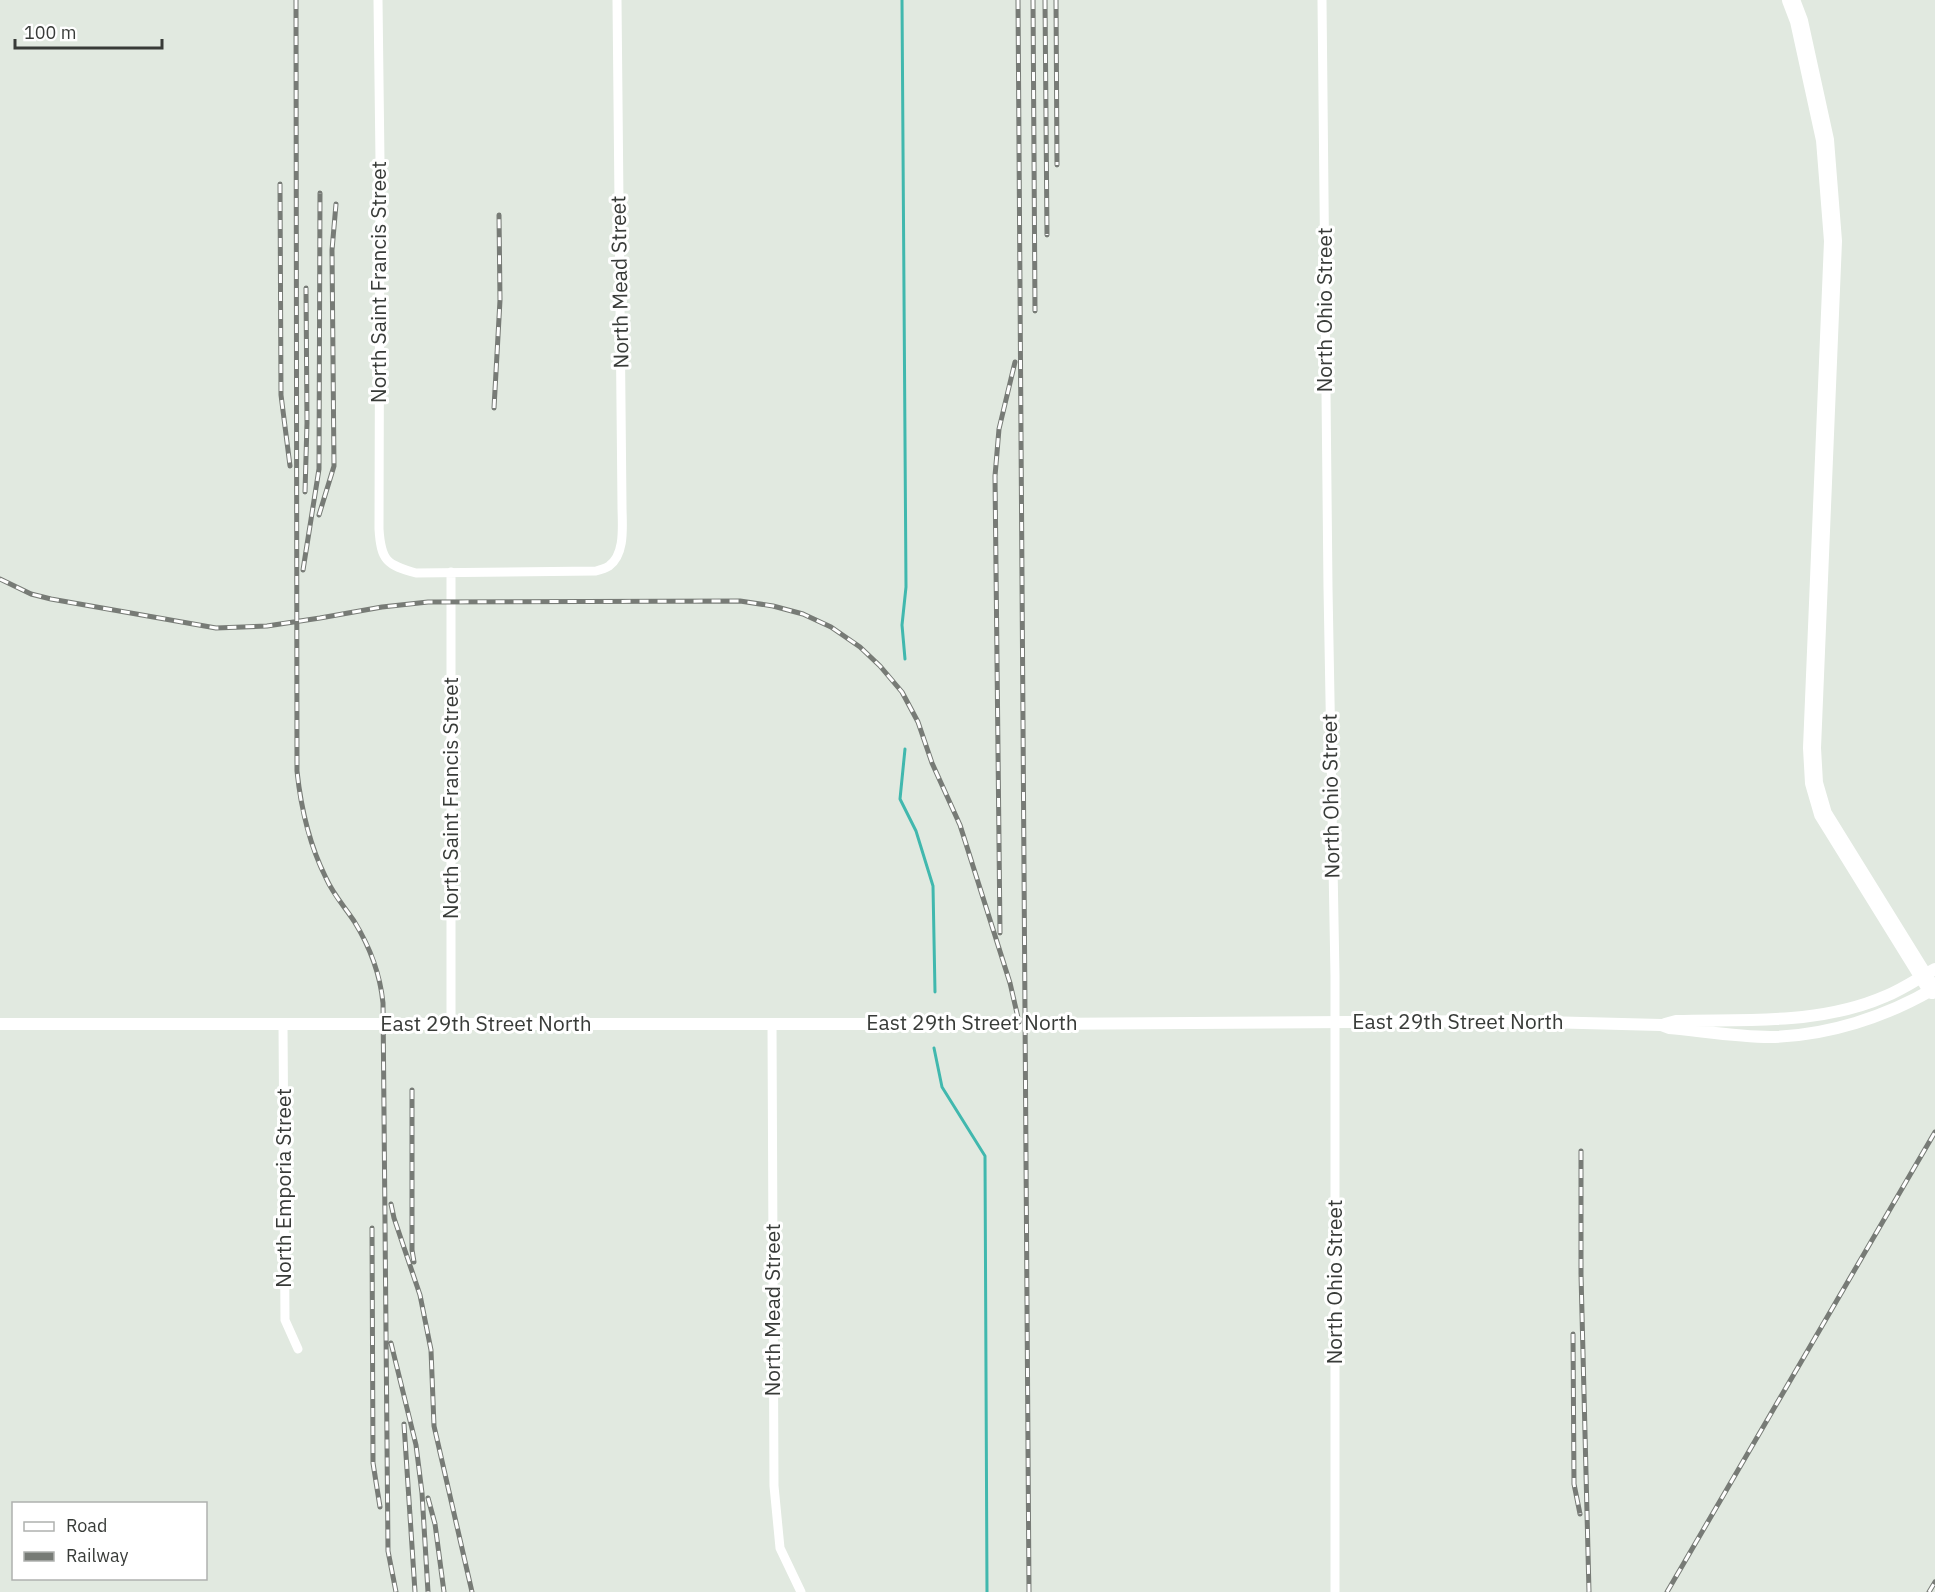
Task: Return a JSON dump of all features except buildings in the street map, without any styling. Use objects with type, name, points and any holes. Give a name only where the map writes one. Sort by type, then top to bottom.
[{"type":"highway","points":[[1791,0],[1799,21],[1825,140],[1833,241],[1812,748],[1814,783],[1823,814],[1931,981]]},
{"type":"street","name":"North Saint Francis Street","points":[[378,0],[380,546],[388,561],[395,567],[416,573],[451,572],[451,1024]]},
{"type":"street","name":"North Mead Street","points":[[451,572],[596,571],[609,566],[618,556],[622,506],[617,0]]},
{"type":"street","name":"North Ohio Street","points":[[1322,0],[1327,565],[1335,1022],[1335,1592]]},
{"type":"street","name":"East 29th Street North","points":[[0,1024],[1505,1021],[1661,1025],[1669,1028],[1768,1037],[1790,1036],[1868,1020],[1931,981]]},
{"type":"street","points":[[1661,1025],[1676,1021],[1780,1020],[1831,1014],[1931,981]]},
{"type":"street","name":"North Mead Street","points":[[772,1023],[774,1486],[780,1548],[801,1592]]},
{"type":"street","name":"North Emporia Street","points":[[283,1024],[285,1320],[298,1349]]},
{"type":"waterway","points":[[902,0],[906,587],[902,625],[905,659]]},
{"type":"waterway","points":[[905,749],[900,799],[916,831],[933,886],[935,992]]},
{"type":"waterway","points":[[934,1048],[942,1087],[985,1156],[987,1592]]},
{"type":"railway","points":[[296,0],[297,771],[303,813],[310,839],[329,884],[365,941],[377,971],[383,1003],[388,1551],[396,1592]]},
{"type":"railway","points":[[1018,0],[1029,1592]]},
{"type":"railway","points":[[1033,0],[1035,311]]},
{"type":"railway","points":[[1045,0],[1047,235]]},
{"type":"railway","points":[[1056,0],[1057,165]]},
{"type":"railway","points":[[280,184],[281,395],[290,466]]},
{"type":"railway","points":[[303,570],[319,469],[320,193]]},
{"type":"railway","points":[[319,515],[334,466],[332,250],[336,204]]},
{"type":"railway","points":[[494,408],[500,300],[499,215]]},
{"type":"railway","points":[[305,492],[306,288]]},
{"type":"railway","points":[[1000,933],[995,476],[999,429],[1015,362]]},
{"type":"railway","points":[[0,579],[31,594],[51,599],[216,628],[267,626],[382,607],[428,602],[740,601],[803,614],[831,627],[860,647],[902,692],[918,722],[932,763],[960,825],[1010,983],[1019,1022]]},
{"type":"railway","points":[[412,1090],[412,1250],[414,1262]]},
{"type":"railway","points":[[1667,1592],[1935,1132]]},
{"type":"railway","points":[[1581,1151],[1581,1274],[1589,1592]]},
{"type":"railway","points":[[391,1204],[420,1295],[431,1350],[434,1426],[472,1592]]},
{"type":"railway","points":[[372,1228],[373,1463],[380,1507]]},
{"type":"railway","points":[[1573,1334],[1574,1484],[1580,1514]]},
{"type":"railway","points":[[391,1343],[416,1445],[422,1493],[428,1592]]},
{"type":"railway","points":[[404,1424],[415,1592]]},
{"type":"railway","points":[[428,1498],[435,1524],[444,1592]]},
{"type":"railway","points":[[1929,1592],[1935,1582]]}]
